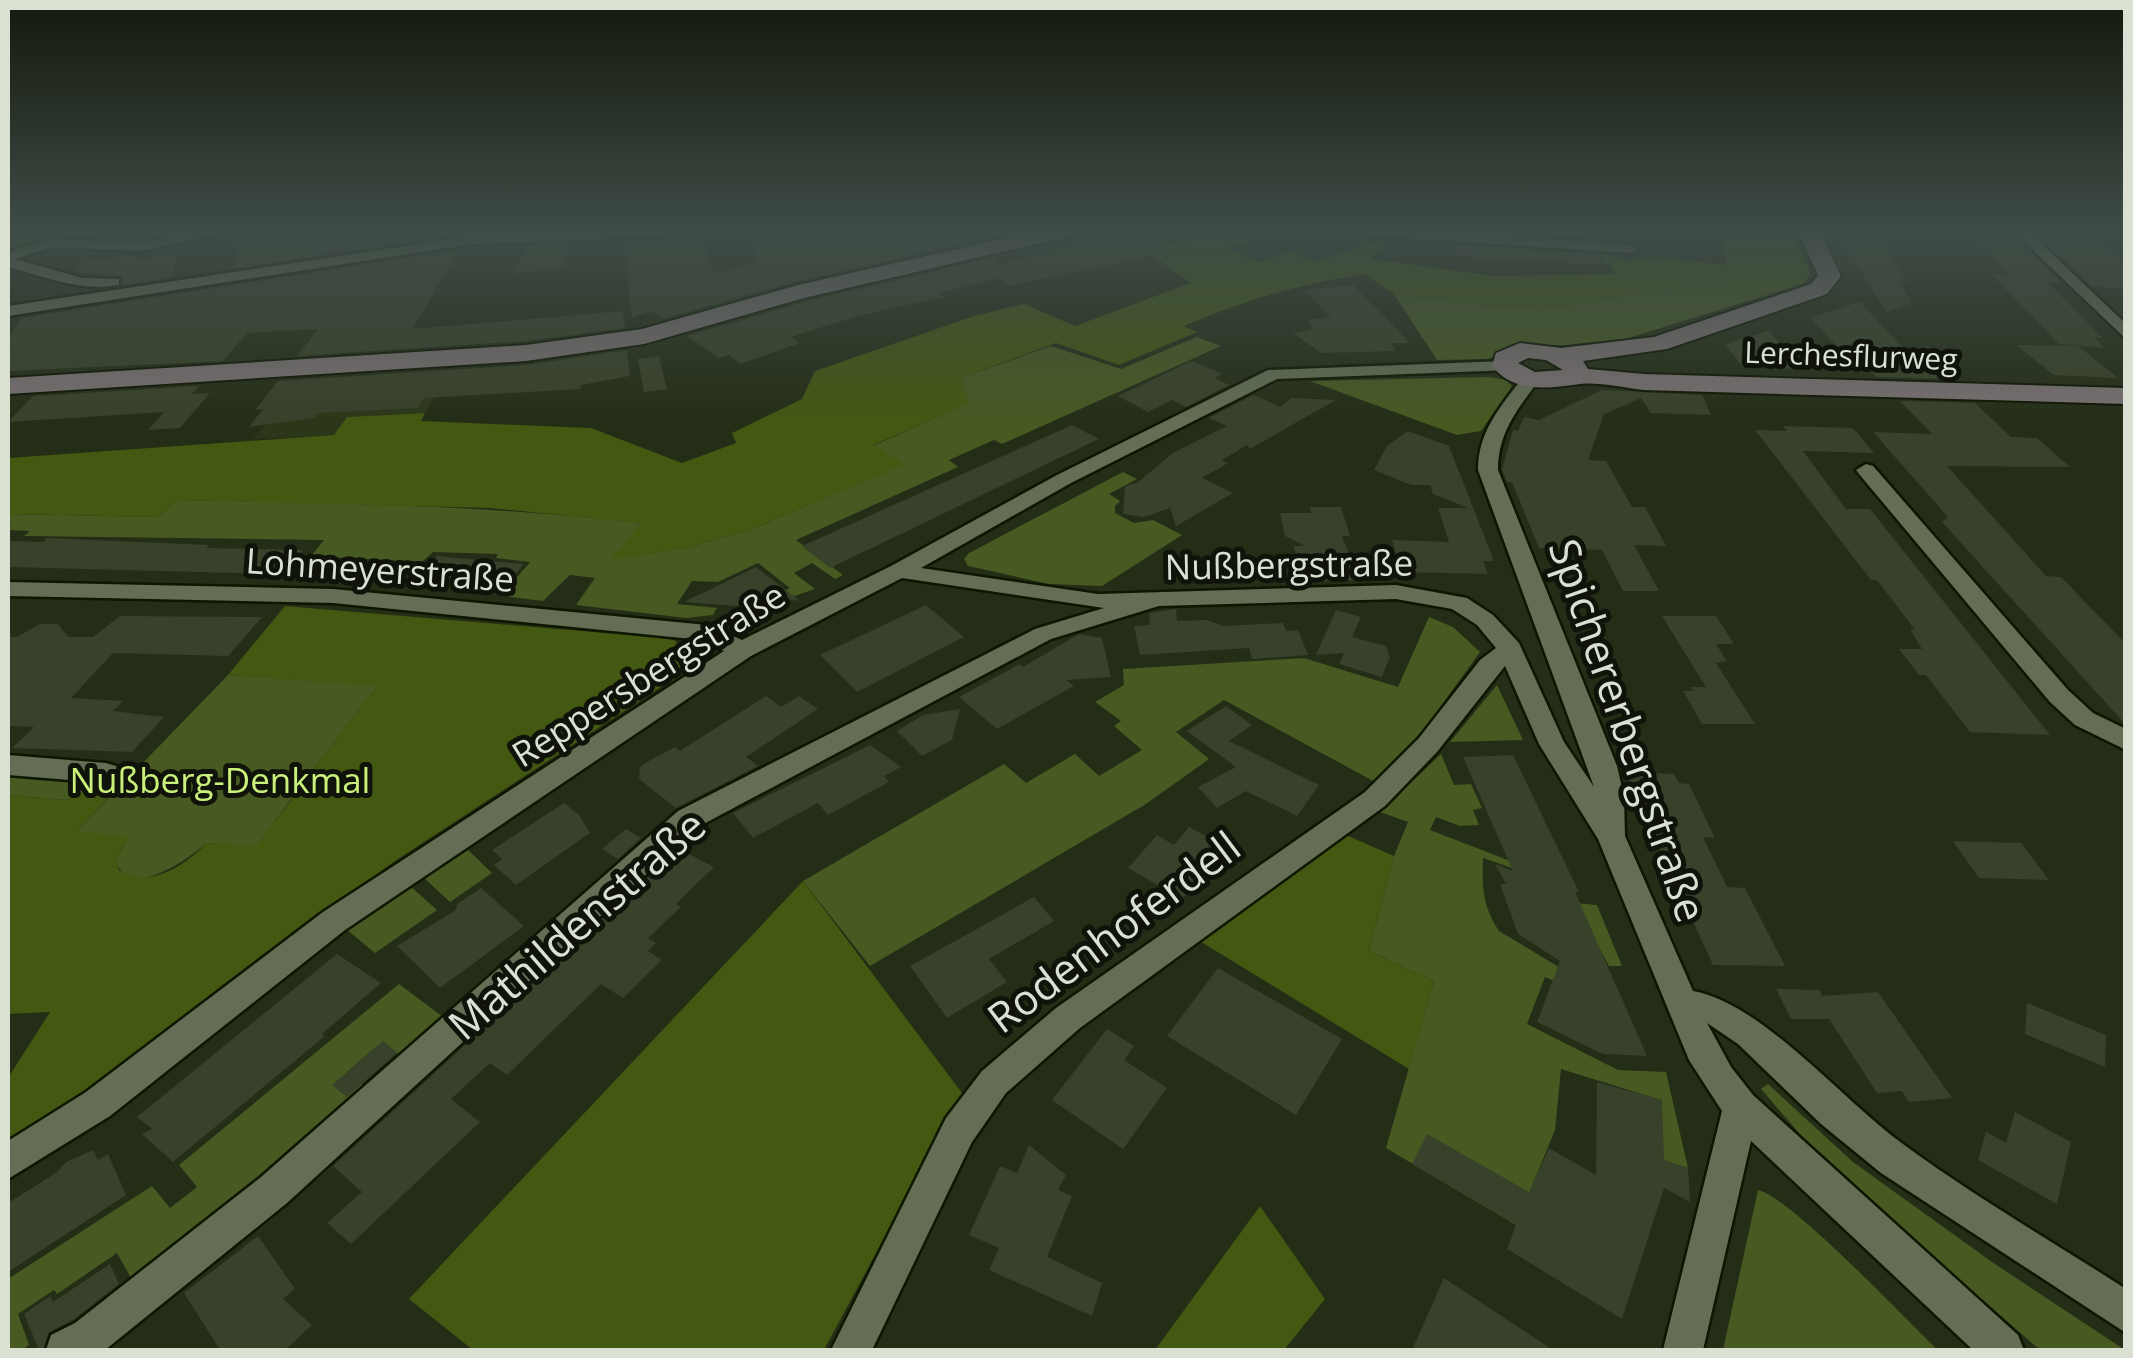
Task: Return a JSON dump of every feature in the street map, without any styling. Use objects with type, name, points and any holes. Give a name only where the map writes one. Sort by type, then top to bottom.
[{"type":"street","points":[[8,311],[102,295]]},
{"type":"street","points":[[8,386],[526,352],[606,343],[697,323],[787,295]]},
{"type":"street","points":[[1567,366],[1557,383],[1530,380],[1505,366],[1505,359],[1520,351],[1567,366],[1658,344],[1800,295]]},
{"type":"street","points":[[2086,295],[2126,334]]},
{"type":"street","name":"Reppersbergstraße","points":[[8,1161],[98,1104],[334,921],[742,650],[1064,479],[1274,374],[1505,366]]},
{"type":"street","name":"Lerchesflurweg","points":[[1567,366],[1644,382],[2126,396]]},
{"type":"street","name":"Spichererbergstraße","points":[[1530,380],[1497,424],[1488,452],[1488,470],[1602,766],[1610,796],[1610,836],[1700,1049],[1741,1107],[1820,1186],[2002,1350]]},
{"type":"street","points":[[1866,470],[2060,696],[2084,719],[2126,741]]},
{"type":"street","name":"Nußbergstraße","points":[[899,570],[1067,598],[1150,602],[1396,592],[1459,603],[1486,620],[1510,649],[1552,744],[1610,836]]},
{"type":"street","name":"Lohmeyerstraße","points":[[8,589],[276,594],[403,602],[708,633],[742,650]]},
{"type":"street","name":"Mathildenstraße","points":[[66,1350],[274,1190],[688,819],[1043,634],[1150,602]]},
{"type":"street","name":"Rodenhoferdell","points":[[851,1350],[959,1130],[994,1082],[1068,1018],[1166,945],[1375,799],[1428,746],[1489,666],[1510,649]]},
{"type":"street","points":[[8,765],[106,773]]},
{"type":"street","points":[[1680,1003],[1712,1008],[1750,1033],[1834,1112],[1894,1160],[2126,1313]]},
{"type":"street","points":[[1683,1350],[1741,1107]]},
{"type":"shaded area","points":[[449,371],[425,413],[348,417],[335,435],[253,439],[300,380]]},
{"type":"green space","points":[[1158,295],[1269,295],[1184,326],[1197,332],[1119,365],[1056,343],[961,378],[969,403],[874,445],[904,465],[752,529],[690,547],[611,560],[641,523],[490,508],[177,500],[159,517],[8,514],[8,458],[334,435],[347,417],[425,413],[421,421],[591,428],[682,463],[736,443],[732,433],[802,399],[815,371],[974,316],[1024,304],[1075,326]]},
{"type":"green space","points":[[1395,295],[1501,307],[1574,305],[1626,295],[1764,296],[1625,339],[1515,345],[1488,359],[1437,360]]},
{"type":"green space","points":[[1405,295],[1626,295],[1574,305],[1502,307]]},
{"type":"green space","points":[[1197,337],[1221,346],[1002,444],[994,440],[949,460],[958,467],[796,540],[843,575],[835,579],[812,563],[794,573],[815,589],[748,612],[741,610],[790,588],[758,563],[718,582],[692,581],[677,604],[717,608],[713,615],[686,618],[576,605],[595,578],[570,575],[543,601],[501,596],[530,562],[496,558],[498,554],[433,552],[422,562],[311,556],[324,540],[24,536],[30,531],[8,530],[8,514],[159,517],[177,500],[293,502],[468,509],[642,523],[613,559],[690,547],[752,529],[903,465],[873,446],[968,403],[961,378],[1051,346],[1121,369]]},
{"type":"green space","points":[[1488,377],[1506,380],[1512,386],[1481,431],[1457,435],[1310,381]]},
{"type":"green space","points":[[1123,472],[1137,479],[1109,494],[1120,501],[1115,513],[1134,523],[1153,520],[1182,535],[1102,586],[1049,584],[968,566],[964,559],[969,553]]},
{"type":"green space","points":[[285,606],[674,640],[690,654],[690,668],[398,859],[283,941],[95,1089],[8,1144],[8,1078],[50,1012],[8,1014],[8,795],[67,800],[97,783],[121,785],[77,831],[130,837],[116,860],[119,870],[130,875],[166,872],[206,843],[256,846],[292,799],[284,795],[288,783],[310,774],[377,686],[228,675]]},
{"type":"green space","points":[[1429,617],[1453,627],[1480,652],[1417,739],[1375,782],[1224,700],[1176,732],[1209,759],[1146,804],[870,966],[803,881],[1004,764],[1026,783],[1075,754],[1099,776],[1142,750],[1114,726],[1121,721],[1095,702],[1124,685],[1123,669],[1304,658],[1398,687]]},
{"type":"green space","name":"Nußberg-Denkmal","points":[[228,675],[378,685],[310,774],[304,775],[256,847],[206,843],[159,874],[132,878],[122,872],[116,860],[129,838],[76,832]]},
{"type":"green space","points":[[1497,685],[1523,740],[1450,742]]},
{"type":"green space","points":[[1441,754],[1454,785],[1471,784],[1482,808],[1473,810],[1479,825],[1460,826],[1436,817],[1430,830],[1539,872],[1538,877],[1483,858],[1484,896],[1499,931],[1567,972],[1574,989],[1545,977],[1527,1024],[1618,1070],[1666,1072],[1688,1168],[1663,1160],[1661,1100],[1561,1069],[1555,1130],[1516,1225],[1386,1148],[1434,981],[1369,951],[1394,856],[1408,822],[1380,812]]},
{"type":"green space","points":[[8,775],[97,783],[67,800],[8,795]]},
{"type":"green space","points":[[1346,835],[1394,856],[1369,951],[1434,981],[1409,1069],[1198,940]]},
{"type":"green space","points":[[468,850],[492,873],[450,902],[424,878]]},
{"type":"green space","points":[[803,881],[962,1093],[824,1350],[473,1350],[409,1299]]},
{"type":"green space","points":[[410,886],[437,910],[375,953],[346,929]]},
{"type":"green space","points":[[1575,903],[1597,905],[1622,966],[1609,966]]},
{"type":"green space","points":[[399,984],[447,1020],[403,1058],[382,1042],[347,1072],[368,1089],[135,1285],[117,1253],[57,1294],[54,1290],[18,1314],[29,1345],[21,1350],[8,1350],[8,1279],[152,1186],[170,1208],[197,1187],[179,1165]]},
{"type":"green space","points":[[1768,1084],[1853,1162],[1992,1262],[2125,1350],[2040,1350],[1805,1140],[1761,1089]]},
{"type":"green space","points":[[1758,1190],[1796,1214],[1821,1236],[1938,1350],[1723,1350]]},
{"type":"green space","points":[[1260,1206],[1325,1299],[1284,1350],[1155,1350]]},
{"type":"building","points":[[167,295],[432,295],[412,329],[623,311],[625,328],[526,341],[297,356],[318,329],[247,333],[223,361],[8,371],[8,340],[21,318]]},
{"type":"building","points":[[630,295],[746,295],[663,319],[652,311],[632,317]]},
{"type":"building","points":[[833,295],[944,297],[857,316],[791,337],[800,343],[740,364],[729,355],[719,358],[687,336]]},
{"type":"building","points":[[1310,295],[1363,295],[1410,343],[1391,343],[1395,351],[1321,353],[1293,333],[1312,329],[1307,319],[1331,318]]},
{"type":"building","points":[[1876,295],[1908,295],[1912,303],[1886,312]]},
{"type":"building","points":[[2012,295],[2060,295],[2103,338],[2094,337],[2105,348],[2059,344]]},
{"type":"building","points":[[1860,302],[1911,356],[1925,356],[1949,379],[1877,377],[1870,370],[1859,370],[1810,318]]},
{"type":"building","points":[[1769,331],[1802,369],[1743,367],[1724,344]]},
{"type":"building","points":[[2016,345],[2078,346],[2118,378],[2054,375]]},
{"type":"building","points":[[627,350],[630,376],[581,385],[580,389],[424,398],[418,408],[318,413],[314,418],[249,427],[263,409],[255,410],[278,381],[526,365]]},
{"type":"building","points":[[659,356],[667,389],[644,392],[638,359]]},
{"type":"building","points":[[1192,361],[1223,374],[1214,378],[1229,385],[1186,407],[1172,400],[1148,412],[1118,396]]},
{"type":"building","points":[[200,386],[192,394],[210,393],[180,428],[148,430],[164,412],[8,422],[33,396]]},
{"type":"building","points":[[1602,390],[1702,395],[1711,415],[1651,413],[1641,398],[1604,414],[1588,460],[1606,461],[1632,507],[1645,507],[1666,546],[1634,545],[1659,591],[1623,591],[1602,550],[1539,548],[1512,482],[1507,482],[1502,469],[1513,430],[1518,431],[1524,417],[1539,420]]},
{"type":"building","points":[[1253,395],[1281,407],[1291,398],[1336,400],[1250,449],[1247,445],[1222,460],[1228,463],[1202,478],[1233,493],[1176,526],[1170,508],[1144,517],[1123,514],[1125,486],[1137,483],[1173,453],[1227,426],[1209,418]]},
{"type":"building","points":[[1900,401],[1975,403],[2011,437],[2037,438],[2070,467],[1947,466],[2046,576],[2061,577],[2126,644],[2126,725],[1942,522],[1948,517],[1873,432],[1932,434]]},
{"type":"building","points":[[1072,425],[1099,439],[830,568],[802,546]]},
{"type":"building","points":[[1783,426],[1853,428],[1874,453],[1803,451],[1846,509],[1870,509],[2050,735],[1970,732],[1926,675],[1919,675],[1899,649],[1922,649],[1910,629],[1915,630],[1877,580],[1871,580],[1755,430],[1787,431]]},
{"type":"building","points":[[1408,431],[1449,446],[1494,561],[1483,561],[1488,574],[1401,572],[1392,540],[1449,542],[1438,508],[1468,508],[1433,494],[1430,485],[1411,485],[1374,470],[1387,446]]},
{"type":"building","points":[[1310,507],[1341,507],[1350,536],[1342,536],[1359,580],[1307,581],[1293,546],[1305,546],[1285,536],[1280,513],[1311,513]]},
{"type":"building","points":[[47,538],[303,550],[280,574],[8,567],[8,541],[43,542]]},
{"type":"building","points":[[437,556],[524,564],[502,590],[414,581]]},
{"type":"building","points":[[756,567],[800,601],[758,595],[736,606],[684,602]]},
{"type":"building","points":[[926,605],[964,637],[857,692],[820,655]]},
{"type":"building","points":[[1176,609],[1177,621],[1207,620],[1223,626],[1283,623],[1286,631],[1298,630],[1308,655],[1252,659],[1249,648],[1140,655],[1134,626],[1150,625],[1149,613]]},
{"type":"building","points":[[1336,610],[1361,617],[1352,637],[1386,646],[1390,657],[1382,677],[1339,664],[1344,653],[1316,655]]},
{"type":"building","points":[[120,616],[262,617],[228,656],[113,653],[71,698],[123,701],[113,711],[164,717],[132,752],[12,748],[34,727],[8,726],[8,637],[17,637],[40,624],[58,624],[68,637],[93,637]]},
{"type":"building","points":[[1662,616],[1716,616],[1734,644],[1716,644],[1727,661],[1716,663],[1755,724],[1702,724],[1683,691],[1706,687]]},
{"type":"building","points":[[1079,634],[1102,638],[1111,677],[1066,680],[1074,686],[997,729],[959,697],[1020,664],[1023,667]]},
{"type":"building","points":[[766,696],[781,707],[799,696],[818,709],[746,757],[758,766],[676,808],[639,779],[640,767],[649,761],[675,747],[680,751]]},
{"type":"building","points":[[1226,706],[1252,725],[1229,741],[1319,785],[1297,816],[1246,791],[1217,808],[1198,787],[1236,767],[1187,731]]},
{"type":"building","points":[[960,709],[952,740],[922,756],[897,731],[923,715]]},
{"type":"building","points":[[870,745],[901,767],[884,776],[889,782],[828,815],[818,803],[753,838],[733,813]]},
{"type":"building","points":[[1513,755],[1579,892],[1575,892],[1647,1056],[1603,1054],[1537,1022],[1560,961],[1518,934],[1500,884],[1506,884],[1495,864],[1513,871],[1463,757]]},
{"type":"building","points":[[1624,772],[1674,774],[1679,783],[1689,784],[1715,838],[1703,837],[1727,887],[1745,888],[1785,966],[1713,965]]},
{"type":"building","points":[[564,803],[579,815],[590,833],[516,885],[494,865],[502,859],[492,850]]},
{"type":"building","points":[[1189,827],[1217,842],[1202,860],[1210,865],[1182,899],[1128,868],[1157,835],[1174,845]]},
{"type":"building","points":[[626,829],[641,838],[618,859],[602,849]]},
{"type":"building","points":[[1953,841],[2021,843],[2049,880],[1979,878]]},
{"type":"building","points":[[679,849],[714,867],[676,904],[681,907],[648,938],[656,943],[648,951],[662,960],[623,998],[601,984],[507,1075],[490,1063],[451,1099],[480,1122],[351,1244],[327,1223],[362,1192],[333,1166]]},
{"type":"building","points":[[481,888],[524,926],[440,988],[397,946],[456,910],[457,904]]},
{"type":"building","points":[[1034,897],[1054,921],[989,959],[1007,982],[947,1018],[910,966]]},
{"type":"building","points":[[337,954],[381,983],[322,1034],[325,1036],[173,1162],[142,1134],[152,1129],[137,1117]]},
{"type":"building","points":[[1218,968],[1342,1039],[1296,1115],[1167,1036]]},
{"type":"building","points":[[1776,989],[1819,990],[1822,996],[1878,992],[1952,1098],[1909,1102],[1902,1091],[1877,1093],[1829,1019],[1791,1019]]},
{"type":"building","points":[[2027,1003],[2106,1035],[2105,1067],[2025,1034]]},
{"type":"building","points":[[1107,1029],[1134,1046],[1124,1060],[1167,1088],[1123,1149],[1052,1100]]},
{"type":"building","points":[[383,1041],[397,1053],[347,1097],[332,1085]]},
{"type":"building","points":[[1597,1082],[1662,1100],[1664,1160],[1688,1168],[1690,1202],[1664,1188],[1622,1319],[1507,1249],[1516,1225],[1412,1164],[1427,1134],[1529,1192],[1549,1148],[1596,1175]]},
{"type":"building","points":[[2015,1112],[2071,1142],[2057,1204],[1978,1160],[1986,1132],[2006,1143]]},
{"type":"building","points":[[1029,1145],[1066,1175],[1058,1190],[1072,1196],[1047,1257],[1102,1283],[1092,1316],[989,1270],[999,1248],[969,1235],[1000,1166],[1017,1173]]},
{"type":"building","points":[[93,1150],[98,1160],[108,1154],[126,1195],[8,1272],[8,1203],[56,1173],[66,1162]]},
{"type":"building","points":[[258,1236],[295,1289],[283,1299],[312,1325],[285,1350],[220,1350],[184,1293]]},
{"type":"building","points":[[110,1264],[119,1284],[73,1320],[49,1332],[43,1350],[39,1350],[24,1314],[50,1296],[53,1302]]},
{"type":"building","points":[[1444,1278],[1553,1350],[1412,1350]]}]
